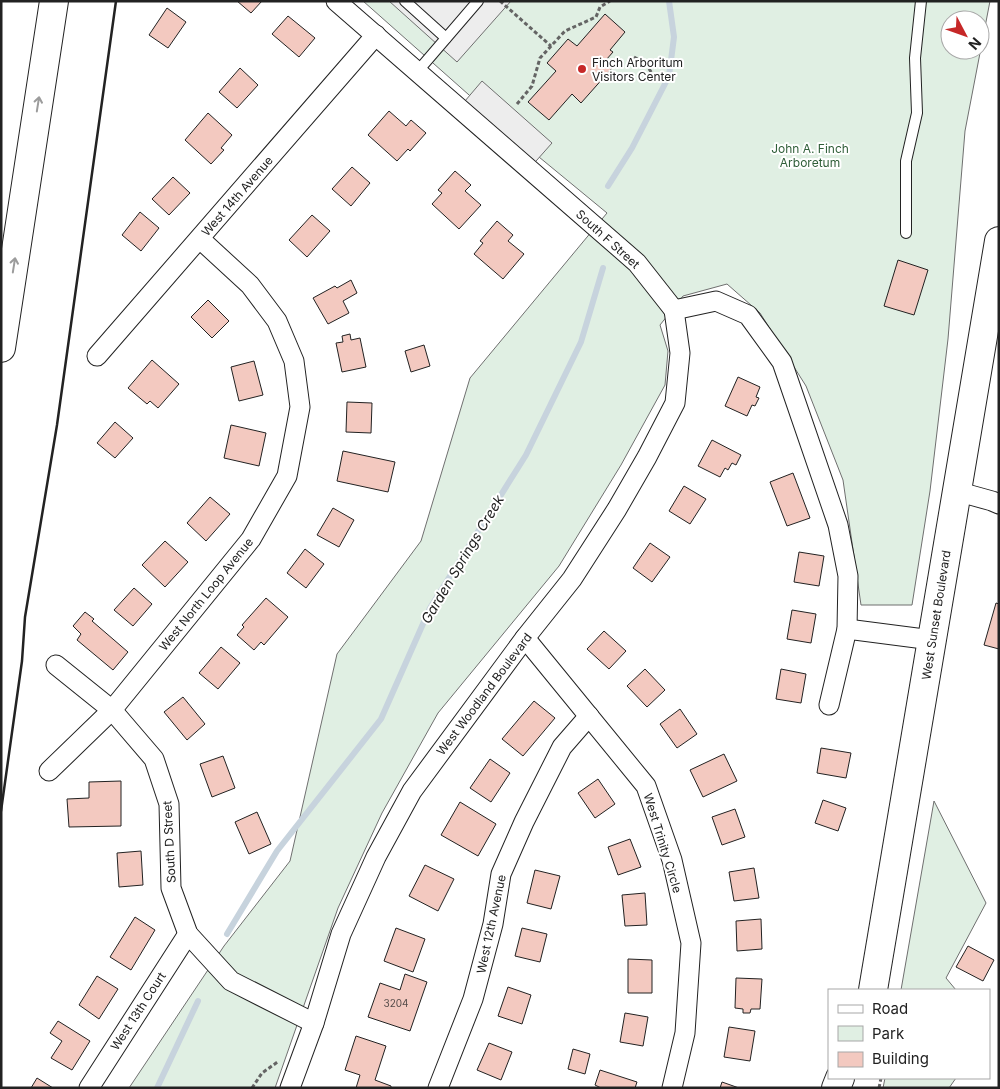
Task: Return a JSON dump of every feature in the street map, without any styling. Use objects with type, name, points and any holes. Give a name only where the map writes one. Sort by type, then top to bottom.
[{"type":"main road","points":[[1,348],[54,1]]},
{"type":"main road","name":"West Sunset Boulevard","points":[[873,987],[999,241]]},
{"type":"street","name":"South F Street","points":[[336,1],[637,263],[674,310]]},
{"type":"street","name":"West 14th Avenue","points":[[97,356],[376,36]]},
{"type":"street","name":"West North Loop Avenue","points":[[49,771],[112,710],[251,538],[287,476],[300,407],[294,361],[277,321],[250,285],[200,239]]},
{"type":"street","points":[[674,310],[716,301],[748,315],[782,362],[838,525],[848,576],[847,629],[829,705]]},
{"type":"street","name":"West Woodland Boulevard","points":[[290,1088],[314,1023],[341,934],[376,857],[412,791],[525,638],[572,579],[612,517],[647,457],[675,403],[680,354],[674,310]]},
{"type":"street","points":[[956,491],[992,500],[999,504]]},
{"type":"street","points":[[847,629],[932,640]]},
{"type":"street","name":"West Trinity Circle","points":[[525,638],[646,786],[672,860],[691,943],[685,1033],[672,1088]]},
{"type":"street","name":"South D Street","points":[[56,665],[112,710],[154,759],[169,804],[171,888],[188,934],[231,981],[314,1023]]},
{"type":"street","name":"West 12th Avenue","points":[[438,1088],[474,999],[494,924],[501,874],[524,822],[562,747],[589,716]]},
{"type":"street","name":"West 13th Court","points":[[88,1088],[188,934]]},
{"type":"lane","points":[[405,1],[446,38]]},
{"type":"lane","points":[[417,72],[478,1]]},
{"type":"lane","points":[[906,233],[906,161],[917,113],[915,58],[921,1]]},
{"type":"path","points":[[500,1],[551,46]]},
{"type":"path","points":[[516,104],[532,86],[540,58],[566,31],[596,17],[600,7],[610,1]]},
{"type":"path","points":[[634,57],[646,64],[653,75]]},
{"type":"path","points":[[252,1088],[262,1072],[282,1056]]},
{"type":"green space","name":"John A. Finch Arboretum","points":[[363,1],[990,1],[988,10],[940,10],[940,60],[979,60],[965,131],[948,339],[930,491],[912,605],[861,605],[843,480],[806,386],[760,313],[727,284],[683,296],[660,325],[668,351],[665,385],[621,465],[559,566],[438,713],[382,813],[338,908],[275,1088],[129,1088],[224,946],[290,861],[337,654],[421,541],[470,378],[607,213],[539,157]]},
{"type":"green space","points":[[934,801],[986,903],[946,978],[955,989],[901,989]]},
{"type":"green space","points":[[885,1079],[955,1079],[949,1088],[883,1088]]},
{"type":"shaded area","points":[[389,1],[511,1],[457,62]]},
{"type":"shaded area","points":[[482,81],[552,143],[529,169],[459,108]]},
{"type":"building","points":[[237,1],[262,1],[251,13]]},
{"type":"building","points":[[167,8],[186,22],[168,48],[149,35]]},
{"type":"building","name":"Finch Arboritum Visitors Center","points":[[605,14],[625,32],[610,50],[613,52],[606,60],[613,67],[581,103],[572,94],[549,120],[528,102],[556,71],[547,63],[568,39],[577,46]]},
{"type":"building","points":[[288,16],[315,38],[299,57],[272,34]]},
{"type":"building","points":[[240,68],[258,85],[237,108],[219,92]]},
{"type":"building","points":[[389,111],[406,126],[411,120],[426,133],[410,151],[408,149],[397,161],[368,135]]},
{"type":"building","points":[[208,113],[232,135],[221,148],[224,150],[211,164],[185,140]]},
{"type":"building","points":[[352,167],[370,183],[351,206],[332,189]]},
{"type":"building","points":[[455,171],[471,185],[465,191],[481,205],[459,229],[432,204],[442,193],[438,190]]},
{"type":"building","points":[[173,177],[190,193],[169,215],[152,199]]},
{"type":"building","points":[[140,212],[159,228],[141,251],[122,235]]},
{"type":"building","points":[[312,215],[330,231],[307,257],[289,240]]},
{"type":"building","points":[[497,221],[513,235],[508,241],[524,254],[503,279],[474,254],[483,243],[480,241]]},
{"type":"building","points":[[898,260],[928,270],[914,315],[884,306]]},
{"type":"building","points":[[351,280],[357,293],[343,301],[349,313],[328,324],[313,298]]},
{"type":"building","points":[[208,300],[229,321],[212,338],[191,317]]},
{"type":"building","points":[[350,334],[351,340],[360,338],[366,367],[342,372],[336,343],[343,342],[342,336]]},
{"type":"building","points":[[424,345],[430,366],[411,372],[405,351]]},
{"type":"building","points":[[152,360],[179,384],[158,408],[150,401],[147,404],[128,388]]},
{"type":"building","points":[[254,361],[263,395],[239,401],[231,367]]},
{"type":"building","points":[[738,377],[760,387],[756,397],[759,398],[755,406],[752,405],[747,416],[725,406]]},
{"type":"building","points":[[347,402],[372,403],[371,433],[346,432]]},
{"type":"building","points":[[115,422],[133,438],[115,458],[97,443]]},
{"type":"building","points":[[231,425],[266,433],[259,466],[224,458]]},
{"type":"building","points":[[712,440],[741,455],[736,465],[732,463],[728,470],[725,468],[720,477],[698,466]]},
{"type":"building","points":[[343,451],[395,462],[388,492],[337,481]]},
{"type":"building","points":[[793,473],[810,518],[787,526],[770,482]]},
{"type":"building","points":[[684,486],[706,499],[690,524],[669,511]]},
{"type":"building","points":[[210,497],[230,514],[206,541],[187,523]]},
{"type":"building","points":[[333,508],[354,520],[339,547],[317,535]]},
{"type":"building","points":[[165,541],[188,562],[165,587],[142,565]]},
{"type":"building","points":[[650,543],[670,557],[652,582],[633,568]]},
{"type":"building","points":[[305,549],[324,564],[306,588],[287,573]]},
{"type":"building","points":[[799,552],[824,556],[819,586],[794,582]]},
{"type":"building","points":[[134,588],[152,604],[133,626],[114,610]]},
{"type":"building","points":[[266,598],[288,617],[264,645],[261,642],[254,650],[237,635],[244,627],[242,625]]},
{"type":"building","points":[[996,603],[999,604],[999,649],[984,645]]},
{"type":"building","points":[[792,610],[816,614],[811,643],[787,639]]},
{"type":"building","points":[[85,612],[94,619],[92,621],[128,652],[113,670],[77,640],[81,634],[73,626]]},
{"type":"building","points":[[604,631],[626,651],[609,669],[587,649]]},
{"type":"building","points":[[221,647],[240,663],[218,689],[199,673]]},
{"type":"building","points":[[645,669],[665,690],[647,707],[627,686]]},
{"type":"building","points":[[781,669],[806,674],[801,703],[776,699]]},
{"type":"building","points":[[183,697],[205,724],[187,740],[164,712]]},
{"type":"building","points":[[534,701],[555,718],[523,756],[502,739]]},
{"type":"building","points":[[680,709],[697,734],[677,748],[660,724]]},
{"type":"building","points":[[821,748],[851,753],[846,778],[817,773]]},
{"type":"building","points":[[724,754],[737,781],[703,797],[690,770]]},
{"type":"building","points":[[223,756],[235,788],[212,797],[200,764]]},
{"type":"building","points":[[490,759],[510,773],[491,802],[470,788]]},
{"type":"building","points":[[598,779],[615,804],[595,818],[578,793]]},
{"type":"building","points":[[121,781],[121,826],[69,827],[67,799],[89,798],[89,782]]},
{"type":"building","points":[[823,800],[846,808],[838,831],[815,823]]},
{"type":"building","points":[[460,802],[496,824],[478,856],[441,835]]},
{"type":"building","points":[[735,809],[745,837],[722,845],[712,817]]},
{"type":"building","points":[[257,812],[271,844],[249,854],[235,822]]},
{"type":"building","points":[[630,839],[641,867],[618,875],[608,847]]},
{"type":"building","points":[[141,851],[143,885],[119,887],[117,853]]},
{"type":"building","points":[[425,865],[454,879],[438,911],[409,896]]},
{"type":"building","points":[[754,868],[759,898],[734,901],[729,872]]},
{"type":"building","points":[[535,870],[560,876],[551,909],[527,903]]},
{"type":"building","points":[[645,893],[647,925],[625,926],[622,895]]},
{"type":"building","points":[[135,917],[155,930],[131,970],[110,957]]},
{"type":"building","points":[[761,919],[762,949],[737,951],[736,921]]},
{"type":"building","points":[[396,928],[425,939],[413,972],[384,961]]},
{"type":"building","points":[[522,928],[547,934],[540,962],[515,956]]},
{"type":"building","points":[[968,946],[994,960],[983,981],[956,967]]},
{"type":"building","points":[[628,959],[652,960],[652,993],[628,993]]},
{"type":"building","points":[[405,974],[427,982],[410,1031],[368,1017],[380,983],[400,990]]},
{"type":"building","points":[[97,976],[118,989],[99,1019],[79,1005]]},
{"type":"building","points":[[736,978],[762,979],[760,1009],[751,1009],[750,1013],[743,1013],[743,1009],[735,1008]]},
{"type":"building","points":[[508,987],[531,995],[522,1024],[498,1016]]},
{"type":"building","points":[[625,1013],[648,1017],[643,1046],[620,1042]]},
{"type":"building","points":[[58,1021],[90,1041],[72,1070],[51,1058],[62,1041],[50,1033]]},
{"type":"building","points":[[729,1027],[755,1031],[750,1061],[724,1057]]},
{"type":"building","points":[[356,1036],[386,1046],[375,1080],[391,1086],[391,1088],[356,1088],[360,1075],[345,1070]]},
{"type":"building","points":[[489,1043],[512,1052],[501,1080],[477,1070]]},
{"type":"building","points":[[573,1049],[590,1054],[585,1074],[568,1069]]},
{"type":"building","points":[[600,1070],[637,1082],[635,1088],[601,1088],[595,1085]]},
{"type":"building","points":[[37,1078],[53,1088],[31,1088]]},
{"type":"building","points":[[722,1082],[739,1088],[720,1088]]},
{"type":"waterway","name":"Garden Springs Creek","points":[[608,186],[632,148],[669,76],[674,37],[669,1]]},
{"type":"waterway","name":"Garden Springs Creek","points":[[227,934],[277,851],[381,719],[430,608],[526,455],[581,342],[603,268]]},
{"type":"waterway","name":"Garden Springs Creek","points":[[157,1088],[198,1001]]},
{"type":"wall","points":[[1,811],[22,661],[25,617],[57,425],[116,1]]},
{"type":"place","name":"Finch Arboritum Visitors Center","points":[[582,69]]}]
